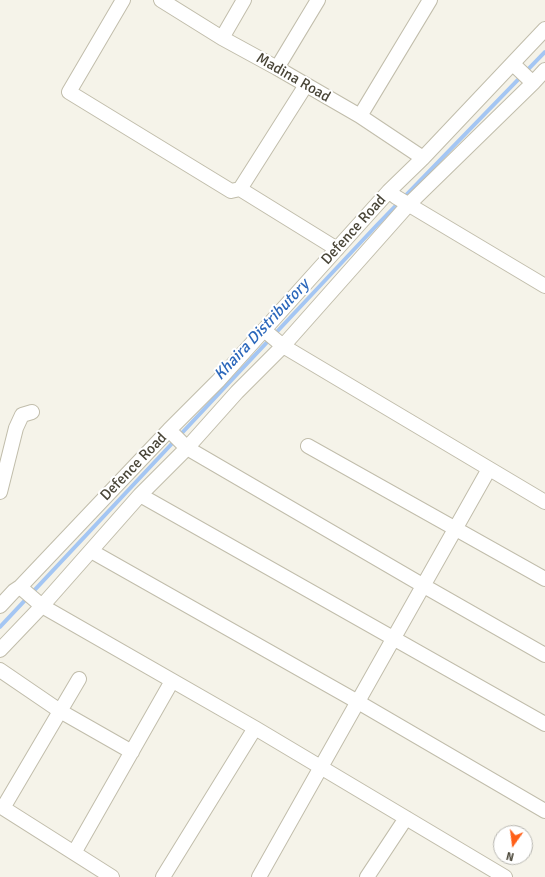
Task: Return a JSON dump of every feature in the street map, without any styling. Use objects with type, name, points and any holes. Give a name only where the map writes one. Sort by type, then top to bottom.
[{"type":"street","points":[[123,0],[69,92],[231,191],[240,189],[337,249]]},
{"type":"street","name":"Madina Road","points":[[161,0],[222,38],[360,116],[423,158]]},
{"type":"street","points":[[222,38],[244,0]]},
{"type":"street","points":[[277,68],[318,0]]},
{"type":"street","points":[[360,116],[430,0]]},
{"type":"street","name":"Defence Road","points":[[0,606],[20,590],[178,439],[273,337],[337,249],[400,198],[423,158],[522,72],[545,29]]},
{"type":"street","points":[[0,650],[39,604],[91,551],[140,494],[178,439],[400,198],[522,72],[545,70]]},
{"type":"street","points":[[240,189],[306,85]]},
{"type":"street","points":[[400,198],[545,286]]},
{"type":"street","points":[[273,337],[545,502]]},
{"type":"street","points":[[0,492],[16,428],[22,415],[32,412]]},
{"type":"street","points":[[178,439],[424,586],[545,655]]},
{"type":"street","points":[[308,446],[545,579]]},
{"type":"street","points":[[259,877],[489,469]]},
{"type":"street","points":[[140,494],[545,724]]},
{"type":"street","points":[[91,551],[358,702],[545,811]]},
{"type":"street","points":[[0,589],[20,590],[39,604],[255,728],[505,877]]},
{"type":"street","points":[[0,670],[60,711],[132,752]]},
{"type":"street","points":[[78,679],[1,807],[112,877]]},
{"type":"street","points":[[74,853],[172,681]]},
{"type":"street","points":[[162,877],[255,728]]},
{"type":"street","points":[[367,877],[406,818]]},
{"type":"waterway","name":"Khaira Distributory","points":[[0,627],[377,225],[545,52]]}]
